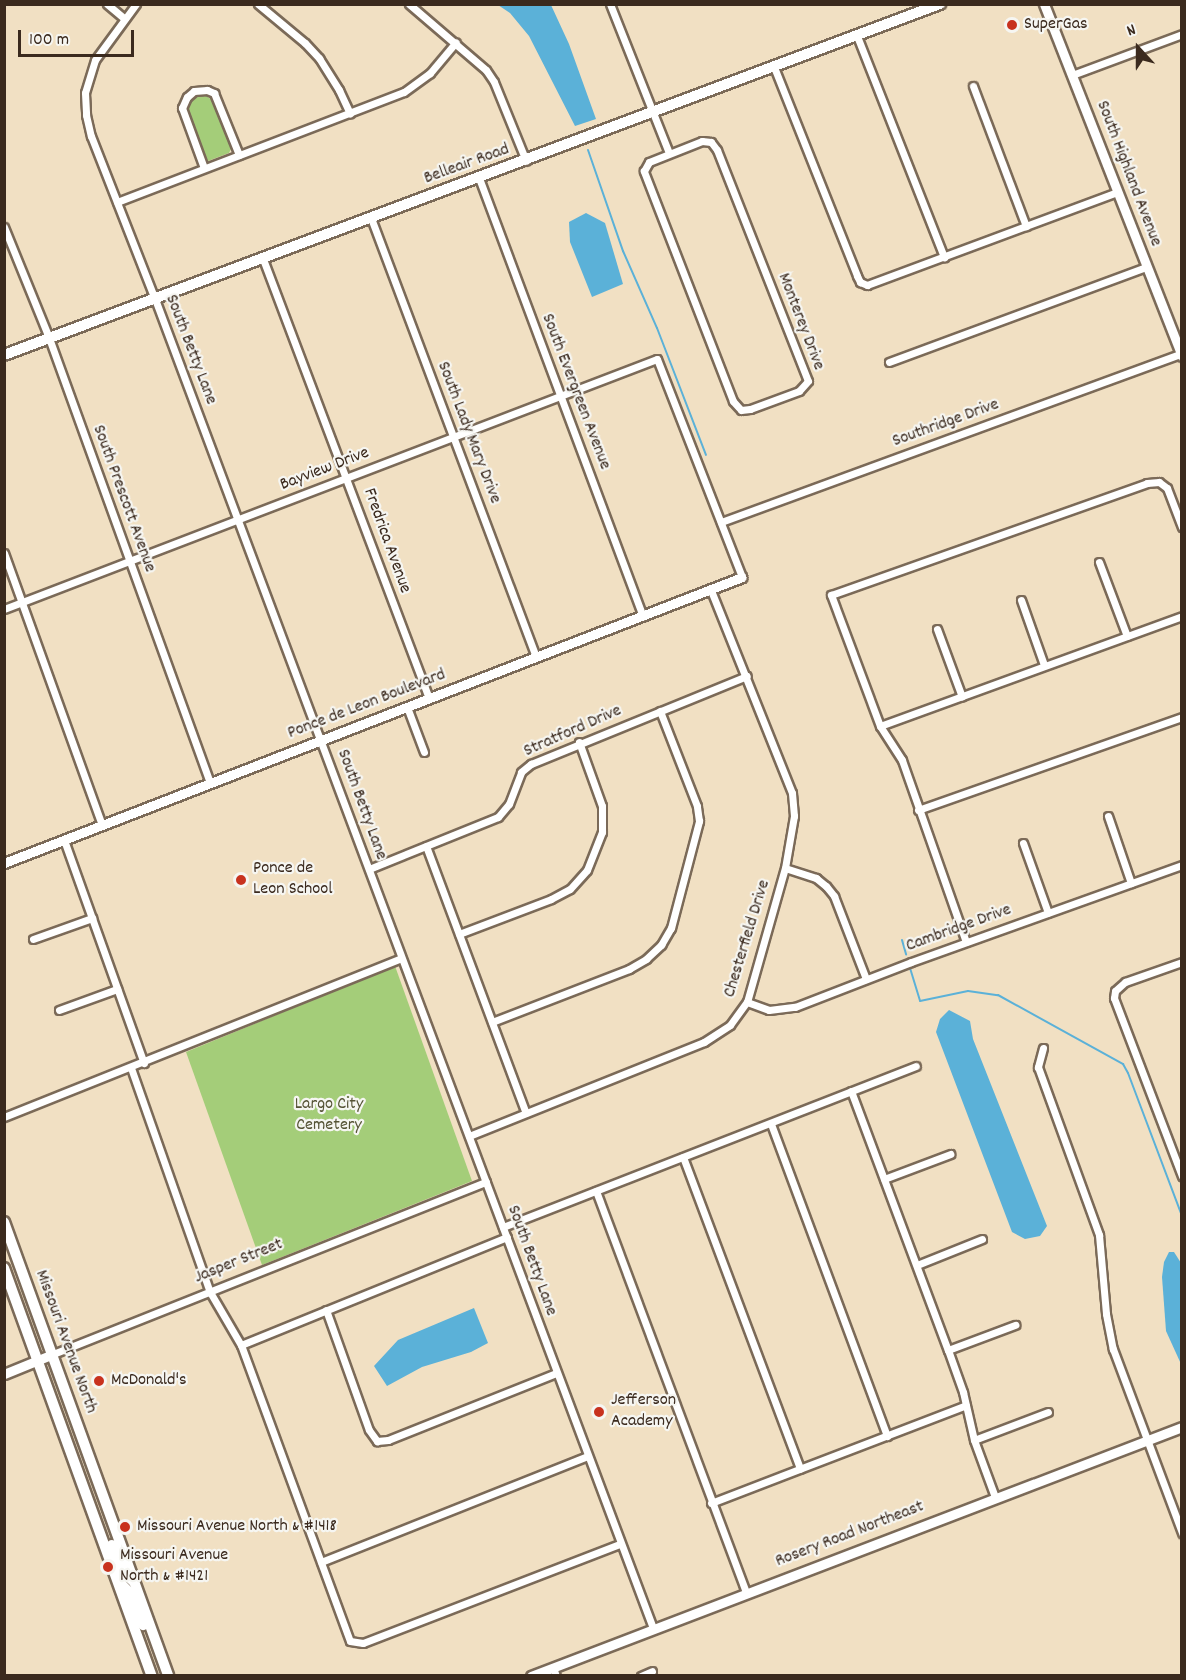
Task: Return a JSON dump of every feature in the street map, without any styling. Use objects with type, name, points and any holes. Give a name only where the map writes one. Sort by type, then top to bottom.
[{"type":"main road","name":"Belleair Road","points":[[4,355],[940,4]]},
{"type":"main road","name":"Missouri Avenue North","points":[[4,1222],[166,1670]]},
{"type":"main road","name":"Missouri Avenue North","points":[[4,1268],[152,1676]]},
{"type":"main road","points":[[91,1508],[108,1534],[123,1572],[135,1583]]},
{"type":"main road","points":[[117,1581],[129,1592],[152,1648],[166,1670]]},
{"type":"street","points":[[107,4],[125,19]]},
{"type":"street","name":"South Betty Lane","points":[[136,4],[95,60],[86,93],[86,115],[91,136],[155,299],[369,868],[400,959],[469,1136],[653,1628]]},
{"type":"street","points":[[258,4],[305,43],[319,58],[339,90],[350,114]]},
{"type":"street","points":[[409,4],[474,57],[494,82],[526,161]]},
{"type":"street","points":[[610,4],[669,153]]},
{"type":"street","name":"South Highland Avenue","points":[[1044,4],[1181,355]]},
{"type":"street","points":[[1072,75],[1182,34]]},
{"type":"street","points":[[857,36],[944,257]]},
{"type":"street","points":[[117,202],[387,100],[416,85],[430,73],[456,42]]},
{"type":"street","points":[[774,67],[857,276],[867,285],[1117,192]]},
{"type":"street","points":[[972,86],[1026,226]]},
{"type":"street","points":[[204,168],[182,108],[187,97],[194,91],[201,89],[214,93],[239,155]]},
{"type":"street","name":"Monterey Drive","points":[[705,140],[713,144],[717,150],[807,376],[807,385],[799,391],[750,409],[741,410],[733,401],[645,177],[646,165],[669,153],[705,140]]},
{"type":"street","name":"South Evergreen Avenue","points":[[479,178],[643,616]]},
{"type":"street","name":"South Lady Mary Drive","points":[[371,218],[536,657]]},
{"type":"street","name":"South Prescott Avenue","points":[[4,227],[49,338],[210,783]]},
{"type":"street","name":"Fredrica Avenue","points":[[263,259],[429,699]]},
{"type":"street","points":[[889,362],[1146,267]]},
{"type":"street","name":"Southridge Drive","points":[[721,522],[1181,355]]},
{"type":"street","name":"Bayview Drive","points":[[4,609],[657,359],[721,522]]},
{"type":"street","points":[[966,942],[902,760],[880,726],[831,595],[1147,483],[1159,482],[1167,488],[1182,527]]},
{"type":"street","points":[[721,522],[742,577]]},
{"type":"street","points":[[4,552],[102,825]]},
{"type":"street","points":[[1099,562],[1127,636]]},
{"type":"street","name":"Ponce de Leon Boulevard","points":[[4,863],[742,577]]},
{"type":"street","name":"Chesterfield Drive","points":[[469,1136],[704,1042],[730,1025],[747,1002],[785,868],[793,824],[792,793],[711,590]]},
{"type":"street","points":[[1021,600],[1044,665]]},
{"type":"street","points":[[880,726],[1182,616]]},
{"type":"street","points":[[938,629],[962,697]]},
{"type":"street","name":"Stratford Drive","points":[[369,868],[498,817],[509,804],[517,780],[526,767],[579,742],[747,676]]},
{"type":"street","points":[[407,708],[424,752]]},
{"type":"street","points":[[492,1022],[636,966],[661,945],[671,928],[699,821],[696,806],[660,711]]},
{"type":"street","points":[[918,810],[1182,717]]},
{"type":"street","points":[[459,934],[551,899],[570,889],[587,870],[602,832],[602,806],[579,742]]},
{"type":"street","points":[[1108,816],[1131,883]]},
{"type":"street","points":[[64,840],[144,1063]]},
{"type":"street","points":[[1023,843],[1048,913]]},
{"type":"street","points":[[426,846],[526,1113]]},
{"type":"street","name":"Cambridge Drive","points":[[747,1002],[769,1010],[782,1011],[1182,865]]},
{"type":"street","points":[[785,868],[816,878],[834,896],[866,979]]},
{"type":"street","points":[[33,939],[92,918]]},
{"type":"street","points":[[4,1117],[400,959]]},
{"type":"street","points":[[1182,962],[1125,982],[1115,991],[1115,1004],[1182,1176]]},
{"type":"street","points":[[58,1010],[117,989]]},
{"type":"street","points":[[1043,1048],[1038,1067],[1099,1235],[1108,1331],[1182,1533]]},
{"type":"street","points":[[503,1227],[916,1066]]},
{"type":"street","points":[[131,1068],[210,1292],[241,1345],[350,1641],[363,1643],[620,1544]]},
{"type":"street","points":[[851,1091],[948,1350],[966,1405],[974,1440],[995,1497]]},
{"type":"street","points":[[771,1124],[887,1436]]},
{"type":"street","points":[[884,1179],[950,1154]]},
{"type":"street","points":[[683,1157],[800,1469]]},
{"type":"street","name":"Jasper Street","points":[[4,1374],[486,1182]]},
{"type":"street","points":[[596,1191],[746,1593]]},
{"type":"street","points":[[241,1345],[507,1237]]},
{"type":"street","points":[[917,1265],[982,1239]]},
{"type":"street","points":[[326,1310],[369,1430],[377,1441],[388,1440],[556,1373]]},
{"type":"street","points":[[948,1350],[1015,1325]]},
{"type":"street","points":[[711,1503],[966,1405]]},
{"type":"street","points":[[974,1440],[1048,1412]]},
{"type":"street","name":"Rosery Road Northeast","points":[[531,1676],[555,1671],[653,1628],[1182,1427]]},
{"type":"street","points":[[321,1562],[588,1456]]},
{"type":"street","points":[[641,1676],[652,1671]]},
{"type":"green space","points":[[202,93],[215,102],[232,147],[229,153],[208,161],[203,157],[186,112],[188,101]]},
{"type":"green space","name":"Largo City Cemetery","points":[[395,966],[472,1181],[262,1265],[186,1052]]},
{"type":"water","points":[[498,5],[551,5],[569,44],[596,119],[575,126],[529,36],[510,13]]},
{"type":"water","points":[[586,213],[605,223],[623,284],[592,297],[570,242],[569,222]]},
{"type":"water","points":[[949,1010],[970,1021],[973,1039],[1047,1226],[1040,1236],[1025,1239],[1012,1232],[936,1032],[940,1019]]},
{"type":"water","points":[[1169,1252],[1174,1252],[1181,1263],[1181,1364],[1166,1331],[1162,1277],[1164,1262]]},
{"type":"water","points":[[474,1308],[488,1343],[471,1352],[422,1367],[387,1386],[374,1366],[398,1340]]},
{"type":"waterway","points":[[588,150],[623,251],[657,328],[706,455]]},
{"type":"waterway","points":[[902,940],[906,954]]},
{"type":"waterway","points":[[910,968],[920,1001],[968,991],[998,995],[1123,1064],[1182,1216]]},
{"type":"place","name":"SuperGas","points":[[1012,25]]},
{"type":"place","name":"Ponce de Leon School","points":[[241,880]]},
{"type":"place","name":"McDonald's","points":[[99,1381]]},
{"type":"place","name":"Jefferson Academy","points":[[599,1412]]},
{"type":"place","name":"Missouri Avenue North & #1418","points":[[125,1527]]},
{"type":"place","name":"Missouri Avenue North & #1421","points":[[108,1567]]}]
